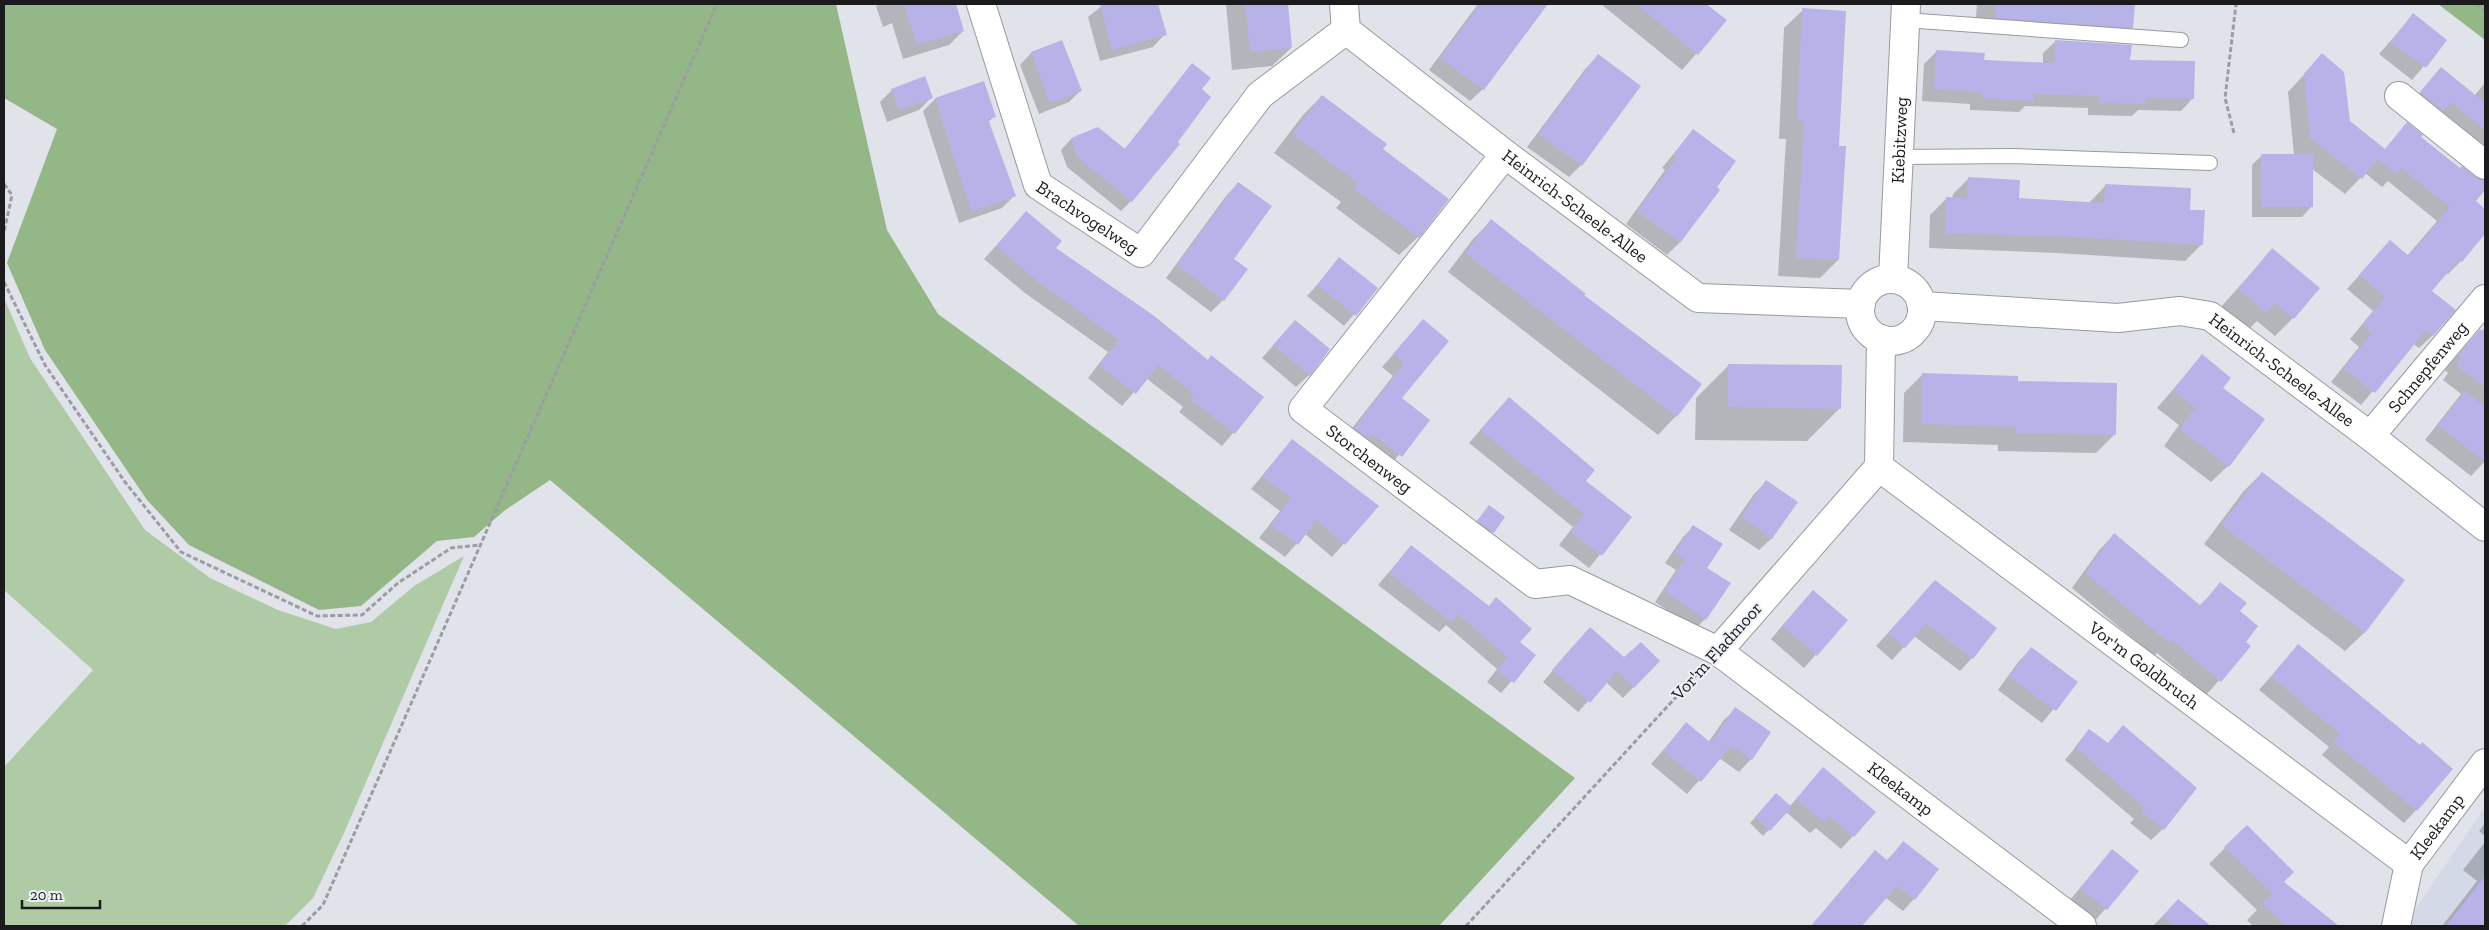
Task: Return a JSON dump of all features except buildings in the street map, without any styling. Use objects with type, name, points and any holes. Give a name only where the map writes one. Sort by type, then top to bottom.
[{"type":"street","name":"Brachvogelweg","points":[[981,4],[1038,185],[1141,254],[1260,95],[1346,30]]},
{"type":"street","points":[[1344,4],[1346,30]]},
{"type":"street","name":"Kiebitzweg","points":[[1893,278],[1906,12]]},
{"type":"street","name":"Heinrich-Scheele-Allee","points":[[1346,30],[1506,154],[1698,298],[1861,304]]},
{"type":"street","points":[[2399,96],[2485,165]]},
{"type":"street","name":"Storchenweg","points":[[1506,154],[1303,408],[1535,584],[1570,580],[1718,651]]},
{"type":"street","points":[[1893,278],[1912,286],[1919,296],[1922,306],[1922,317],[1912,333],[1898,340],[1881,339],[1870,332],[1862,321],[1861,304],[1864,294],[1870,286],[1882,279],[1893,278]]},
{"type":"street","name":"Schnepfenweg","points":[[2370,436],[2485,299]]},
{"type":"street","name":"Heinrich-Scheele-Allee","points":[[1922,306],[2118,318],[2180,311],[2210,316],[2370,436],[2485,526]]},
{"type":"street","points":[[1879,467],[1881,339]]},
{"type":"street","name":"Vor'm Fladmoor","points":[[1718,651],[1879,467]]},
{"type":"street","name":"Vor'm Goldbruch","points":[[1879,467],[2409,864]]},
{"type":"street","name":"Kleekamp","points":[[1718,651],[2082,926]]},
{"type":"street","name":"Kleekamp","points":[[2396,926],[2409,864],[2485,763]]},
{"type":"lane","points":[[1906,12],[2181,40]]},
{"type":"lane","points":[[1899,157],[2013,156],[2210,163]]},
{"type":"path","points":[[302,926],[323,905],[717,4]]},
{"type":"path","points":[[2234,133],[2225,98],[2236,4]]},
{"type":"path","points":[[2476,4],[2485,11]]},
{"type":"path","points":[[4,184],[12,195],[4,232]]},
{"type":"path","points":[[4,282],[45,365],[125,482],[181,552],[317,616],[362,615],[398,582],[451,548],[480,546]]},
{"type":"path","name":"Vor'm Fladmoor","points":[[1466,926],[1718,651]]},
{"type":"shaded area","points":[[2485,807],[2485,926],[2404,926]]},
{"type":"green space","points":[[4,4],[836,4],[887,230],[938,314],[1575,778],[1439,926],[1079,926],[550,480],[504,511],[474,537],[437,541],[361,606],[319,610],[189,545],[147,500],[45,350],[7,263],[57,129],[4,98]]},
{"type":"green space","points":[[2438,4],[2485,4],[2485,40]]},
{"type":"green space","points":[[4,298],[30,358],[145,530],[210,578],[278,610],[336,629],[371,622],[414,586],[464,556],[344,833],[313,898],[285,926],[4,926],[4,767],[93,670],[4,590]]}]
